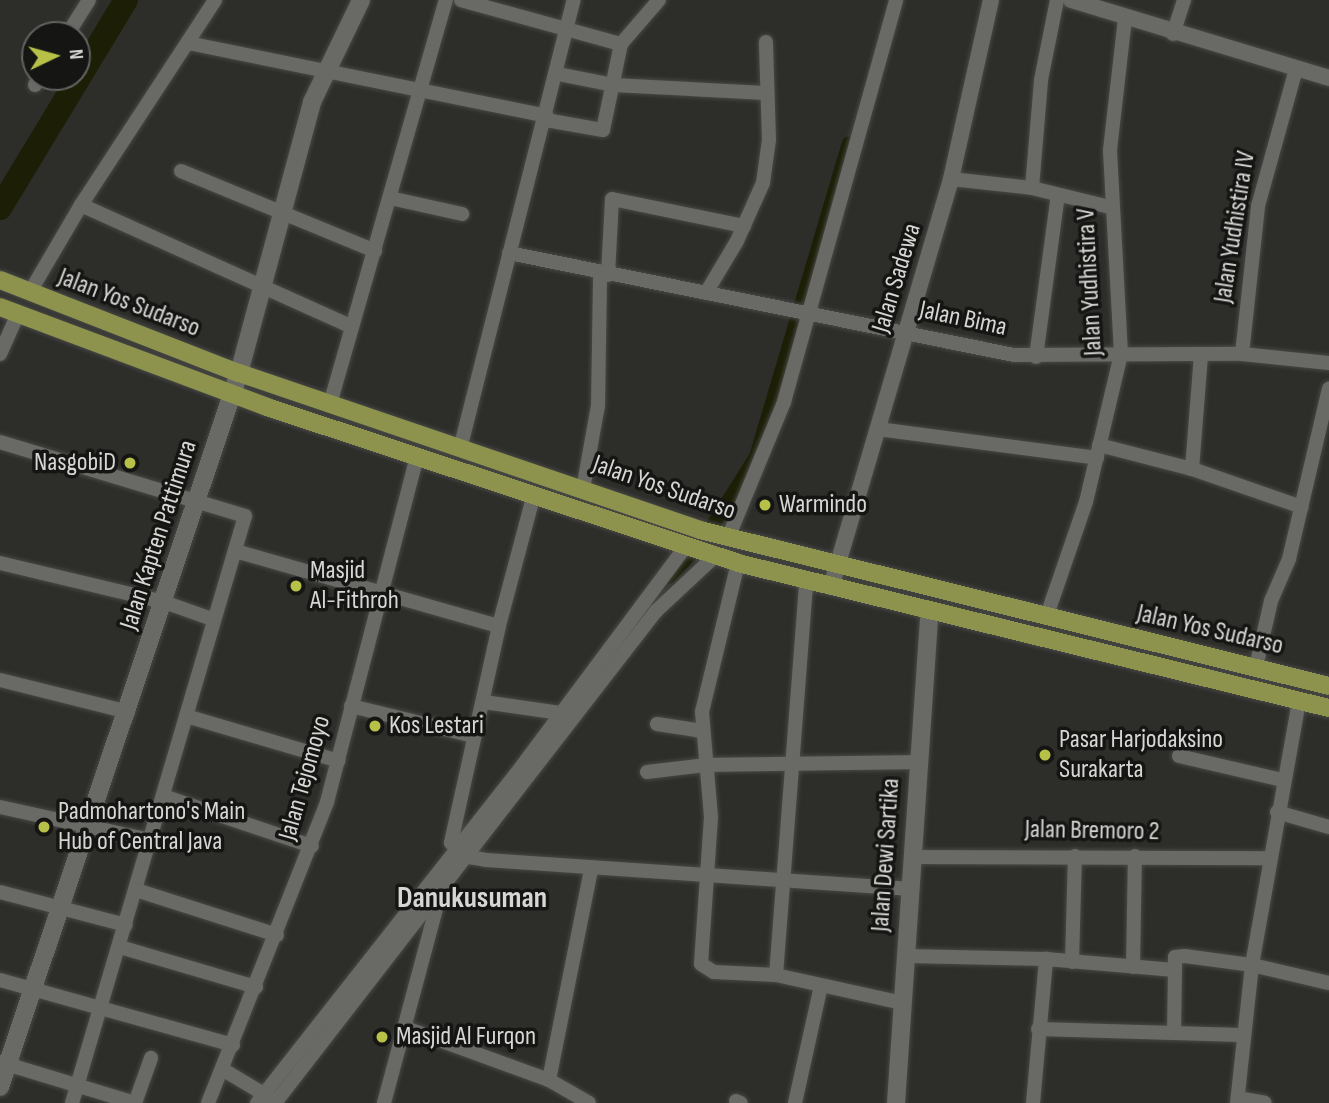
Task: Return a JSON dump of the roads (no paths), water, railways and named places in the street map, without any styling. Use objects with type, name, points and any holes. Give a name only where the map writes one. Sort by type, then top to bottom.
[{"type":"main road","name":"Jalan Kapten Pattimura","points":[[0,1087],[4,1063],[35,988],[63,909],[239,373],[304,127],[324,74],[361,0]]},
{"type":"main road","name":"Jalan Yos Sudarso","points":[[0,280],[239,373],[715,535],[1329,686]]},
{"type":"main road","name":"Jalan Yos Sudarso","points":[[0,307],[232,394],[738,563],[1329,708]]},
{"type":"main road","name":"Jalan Dewi Sartika","points":[[896,1103],[930,610]]},
{"type":"main road","points":[[1170,668],[1175,649]]},
{"type":"street","points":[[76,21],[89,0]]},
{"type":"street","points":[[30,292],[81,205],[215,0]]},
{"type":"street","points":[[330,404],[446,0]]},
{"type":"street","points":[[461,0],[566,32],[621,44]]},
{"type":"street","points":[[460,449],[509,253],[558,74],[574,0]]},
{"type":"street","points":[[188,43],[324,74],[603,130],[621,44],[659,0]]},
{"type":"street","points":[[715,535],[772,440],[802,314],[897,0]]},
{"type":"street","name":"Jalan Sadewa","points":[[831,587],[951,179],[991,0]]},
{"type":"street","points":[[1032,188],[1041,80],[1057,0]]},
{"type":"street","points":[[1071,0],[1173,34],[1329,78]]},
{"type":"street","points":[[1173,34],[1184,0]]},
{"type":"street","name":"Jalan Yudhistira V","points":[[1046,618],[1098,451],[1121,354],[1110,207],[1112,119],[1125,19]]},
{"type":"street","points":[[706,293],[744,226],[766,166],[766,43]]},
{"type":"street","name":"Jalan Yudhistira IV","points":[[1242,354],[1258,206],[1296,69]]},
{"type":"street","points":[[558,74],[613,85],[765,93]]},
{"type":"street","points":[[181,171],[375,251]]},
{"type":"street","points":[[951,179],[1032,188],[1110,207]]},
{"type":"street","points":[[1037,357],[1059,195]]},
{"type":"street","points":[[390,198],[462,214]]},
{"type":"street","points":[[583,489],[598,406],[604,274],[612,199],[744,226]]},
{"type":"street","points":[[81,205],[352,327]]},
{"type":"street","name":"Jalan Bima","points":[[509,253],[802,314],[1037,357],[1242,354],[1329,363]]},
{"type":"street","points":[[0,354],[19,314]]},
{"type":"street","points":[[1192,469],[1201,354]]},
{"type":"street","points":[[1256,667],[1271,601],[1289,559],[1329,389]]},
{"type":"street","points":[[878,429],[1098,451],[1192,469],[1302,507]]},
{"type":"street","points":[[0,443],[199,499],[245,516],[212,619],[120,947],[72,1103]]},
{"type":"street","name":"Jalan Tejomoyo","points":[[208,1103],[312,846],[339,761],[417,456]]},
{"type":"street","points":[[534,494],[499,626],[484,702],[450,838],[462,852],[591,869],[781,883],[912,889]]},
{"type":"street","points":[[270,1100],[440,895],[462,852],[560,713],[687,546]]},
{"type":"street","points":[[235,551],[499,626]]},
{"type":"street","points":[[270,1100],[462,852],[656,611],[714,555]]},
{"type":"street","points":[[738,563],[711,660],[702,731],[711,817],[700,952],[704,969],[776,975],[902,1003]]},
{"type":"street","points":[[0,564],[164,603],[212,619]]},
{"type":"street","points":[[776,975],[790,762],[806,581]]},
{"type":"street","points":[[0,680],[128,712]]},
{"type":"street","points":[[1265,1103],[1238,1101],[1242,1035],[1282,780],[1298,700]]},
{"type":"street","points":[[484,702],[560,713]]},
{"type":"street","points":[[351,706],[474,736]]},
{"type":"street","points":[[186,716],[339,761]]},
{"type":"street","points":[[657,724],[702,731]]},
{"type":"street","points":[[1179,756],[1282,780]]},
{"type":"street","points":[[647,772],[706,765],[918,762]]},
{"type":"street","points":[[163,796],[312,846]]},
{"type":"street","points":[[0,807],[150,840]]},
{"type":"street","points":[[1277,812],[1329,827]]},
{"type":"street","points":[[1072,962],[1075,856]]},
{"type":"street","points":[[1133,967],[1135,856]]},
{"type":"street","name":"Jalan Bremoro 2","points":[[913,857],[1270,858]]},
{"type":"street","points":[[548,1080],[591,869]]},
{"type":"street","points":[[136,890],[276,935]]},
{"type":"street","points":[[0,892],[126,925]]},
{"type":"street","points":[[384,1103],[440,895]]},
{"type":"street","points":[[120,947],[256,987]]},
{"type":"street","points":[[906,956],[1046,960],[1174,970]]},
{"type":"street","points":[[1174,1032],[1174,970],[1179,956],[1252,965],[1329,983]]},
{"type":"street","points":[[1032,1103],[1046,960]]},
{"type":"street","points":[[0,980],[233,1045]]},
{"type":"street","points":[[795,1103],[821,986]]},
{"type":"street","points":[[406,1028],[548,1080],[589,1103]]},
{"type":"street","points":[[1038,1029],[1242,1035]]},
{"type":"street","points":[[4,1063],[78,1083],[135,1103],[151,1058]]},
{"type":"street","points":[[222,1069],[270,1100]]},
{"type":"waterway","points":[[0,208],[126,0]]},
{"type":"waterway","points":[[669,577],[703,541],[756,457],[849,143]]},
{"type":"place","name":"NasgobiD","points":[[130,463]]},
{"type":"place","name":"Warmindo","points":[[765,505]]},
{"type":"place","name":"Masjid Al-Fithroh","points":[[296,586]]},
{"type":"place","name":"Kos Lestari","points":[[375,726]]},
{"type":"place","name":"Pasar Harjodaksino Surakarta","points":[[1045,755]]},
{"type":"place","name":"Padmohartono's Main Hub of Central Java","points":[[44,827]]},
{"type":"place","name":"Masjid Al Furqon","points":[[382,1037]]},
{"type":"district","name":"Danukusuman","points":[[472,898]]}]
